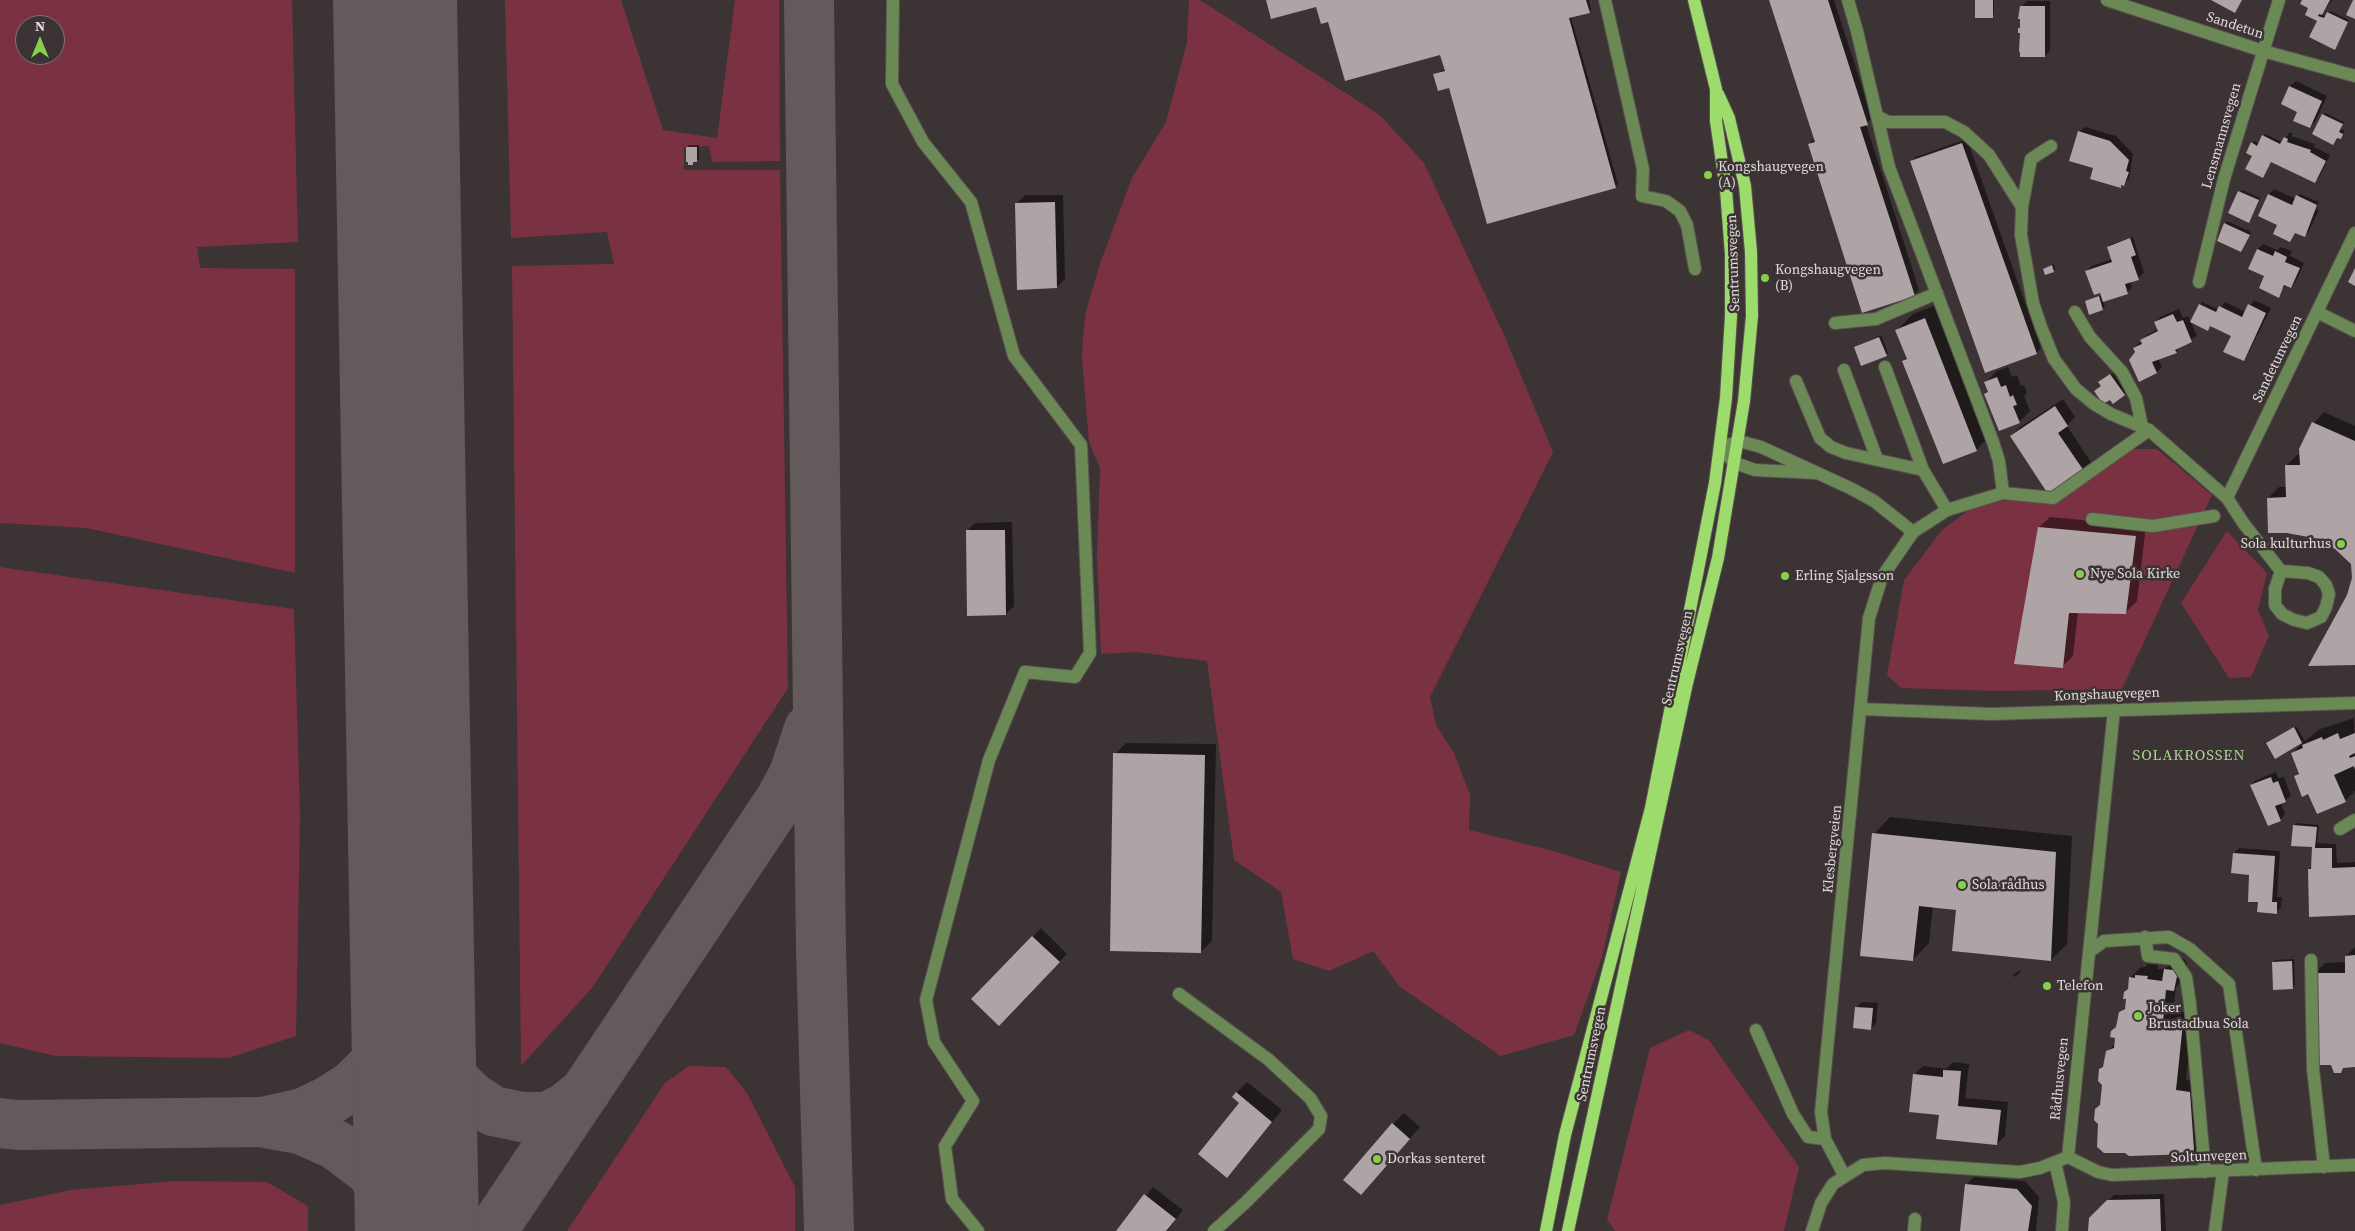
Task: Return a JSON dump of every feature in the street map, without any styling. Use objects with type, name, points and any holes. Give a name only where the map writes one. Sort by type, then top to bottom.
[{"type":"main road","name":"Sentrumsvegen","points":[[1568,1231],[1687,683],[1718,558],[1739,441],[1752,316],[1751,252],[1745,186],[1729,118],[1716,90],[1694,0]]},
{"type":"main road","name":"Sentrumsvegen","points":[[1546,1231],[1565,1135],[1651,808],[1715,483],[1726,398],[1732,316],[1732,254],[1726,190],[1716,121],[1716,90]]},
{"type":"street","points":[[893,0],[892,84],[923,142],[971,202],[1014,356],[1081,445],[1090,653],[1075,677],[1025,672],[989,760],[926,1000],[934,1042],[973,1101],[945,1146],[952,1199],[978,1231]]},
{"type":"street","points":[[1605,0],[1643,169],[1642,196],[1666,201],[1680,211],[1687,225],[1695,270]]},
{"type":"street","points":[[1848,0],[1889,167],[1999,461],[2003,493]]},
{"type":"street","name":"Sandetun","points":[[2108,0],[2263,51],[2355,76]]},
{"type":"street","name":"Lensmannsvegen","points":[[2200,282],[2224,179],[2279,0]]},
{"type":"street","points":[[1877,116],[1888,122],[1945,122],[1964,132],[1989,155],[2022,207]]},
{"type":"street","points":[[2051,146],[2031,159],[2022,207],[2021,235],[2027,274],[2041,327],[2054,358],[2076,390],[2111,414],[2146,428],[2227,498],[2244,524],[2281,571],[2308,573],[2319,577],[2326,585],[2329,594],[2326,607],[2320,617],[2307,623],[2294,620],[2282,614],[2275,605],[2275,589],[2281,571]]},
{"type":"street","name":"Sandetunvegen","points":[[2227,498],[2355,233]]},
{"type":"street","points":[[1835,323],[1876,319],[1937,293]]},
{"type":"street","points":[[2075,312],[2090,337],[2122,372],[2136,398],[2146,428]]},
{"type":"street","points":[[2317,312],[2355,331]]},
{"type":"street","points":[[1884,367],[1923,470],[1947,510]]},
{"type":"street","points":[[1844,370],[1877,459]]},
{"type":"street","points":[[1796,381],[1820,438],[1831,447],[1923,470]]},
{"type":"street","points":[[1816,473],[1755,470],[1735,463],[1720,448],[1739,441],[1761,447],[1850,488],[1874,502],[1913,532],[1947,510],[2003,493],[2053,498],[2146,428]]},
{"type":"street","points":[[2092,519],[2153,526],[2214,516]]},
{"type":"street","name":"Klesbergveien","points":[[1844,1175],[1825,1139],[1822,1112],[1869,618],[1882,577],[1913,532]]},
{"type":"street","name":"Kongshaugvegen","points":[[1860,709],[1992,714],[2355,702]]},
{"type":"street","name":"Rådhusvegen","points":[[2068,1156],[2114,710]]},
{"type":"street","points":[[2340,829],[2355,820]]},
{"type":"street","points":[[2146,937],[2148,956],[2174,959],[2186,976],[2205,1172]]},
{"type":"street","points":[[2089,952],[2104,941],[2169,937],[2190,949],[2229,984],[2256,1170]]},
{"type":"street","points":[[2311,960],[2313,1069],[2324,1167]]},
{"type":"street","points":[[1179,994],[1269,1060],[1310,1098],[1321,1116],[1318,1129],[1245,1203],[1214,1231]]},
{"type":"street","points":[[1756,1030],[1793,1114],[1808,1137],[1825,1139]]},
{"type":"street","points":[[1812,1231],[1826,1194],[1844,1175],[1863,1165],[1875,1162],[2003,1172],[2040,1168],[2068,1156]]},
{"type":"street","name":"Soltunvegen","points":[[2068,1156],[2098,1172],[2112,1175],[2355,1166]]},
{"type":"street","points":[[2055,1162],[2064,1202],[2062,1231]]},
{"type":"street","points":[[2215,1231],[2223,1171]]},
{"type":"shaded area","points":[[0,0],[292,0],[298,242],[197,247],[200,268],[295,269],[295,573],[86,528],[0,523]]},
{"type":"shaded area","points":[[505,0],[621,0],[663,130],[717,138],[735,0],[779,0],[780,161],[712,162],[709,146],[684,147],[684,170],[780,170],[788,688],[592,988],[521,1066],[512,266],[614,264],[607,232],[511,238]]},
{"type":"shaded area","points":[[1189,0],[1200,0],[1380,115],[1424,163],[1505,337],[1553,452],[1430,697],[1436,725],[1454,753],[1470,795],[1469,830],[1553,851],[1621,872],[1602,957],[1574,1035],[1501,1056],[1400,987],[1373,951],[1329,971],[1293,959],[1281,892],[1234,860],[1207,661],[1136,652],[1101,654],[1097,556],[1100,468],[1089,442],[1082,359],[1086,311],[1101,261],[1132,178],[1166,122],[1187,42]]},
{"type":"shaded area","points":[[2130,449],[2157,449],[2212,495],[2122,689],[1998,691],[1901,688],[1887,675],[1904,580],[1942,530],[1972,508],[2006,500],[2055,504]]},
{"type":"shaded area","points":[[2227,531],[2267,573],[2258,610],[2269,636],[2251,677],[2229,678],[2181,603]]},
{"type":"shaded area","points":[[0,567],[294,609],[300,816],[296,1036],[229,1058],[56,1056],[0,1043]]},
{"type":"shaded area","points":[[1689,1030],[1709,1040],[1799,1167],[1784,1231],[1615,1231],[1607,1220],[1650,1048]]},
{"type":"shaded area","points":[[689,1066],[726,1067],[747,1093],[795,1187],[795,1231],[567,1231],[665,1083]]},
{"type":"shaded area","points":[[175,1181],[267,1182],[308,1206],[308,1231],[0,1231],[0,1205],[71,1190]]},
{"type":"building","points":[[1266,0],[1586,0],[1590,13],[1569,18],[1616,188],[1487,224],[1449,88],[1438,91],[1433,74],[1445,71],[1440,55],[1345,81],[1328,22],[1321,24],[1316,7],[1271,19]]},
{"type":"building","points":[[1769,0],[1828,0],[1868,125],[1860,127],[1915,296],[1862,313],[1808,144],[1815,142]]},
{"type":"building","points":[[1975,0],[1993,0],[1993,18],[1975,18]]},
{"type":"building","points":[[2211,0],[2242,0],[2235,13]]},
{"type":"building","points":[[2302,0],[2330,0],[2322,15],[2319,14],[2318,16],[2324,18],[2327,12],[2348,22],[2335,50],[2309,37],[2317,21],[2305,15],[2308,8],[2300,4]]},
{"type":"building","points":[[2353,0],[2355,0],[2355,19],[2346,15]]},
{"type":"building","points":[[2020,6],[2045,6],[2045,57],[2020,57],[2020,33],[2018,33],[2018,28],[2020,28],[2020,19],[2018,19]]},
{"type":"building","points":[[2289,86],[2322,101],[2310,128],[2293,121],[2297,112],[2281,104]]},
{"type":"building","points":[[2322,114],[2343,124],[2339,132],[2343,134],[2341,139],[2337,138],[2333,145],[2312,134]]},
{"type":"building","points":[[2078,131],[2110,141],[2129,160],[2126,171],[2129,172],[2124,186],[2121,185],[2121,188],[2090,179],[2093,168],[2069,161]]},
{"type":"building","points":[[2262,135],[2280,144],[2284,137],[2288,139],[2287,142],[2311,150],[2310,152],[2326,161],[2315,183],[2271,162],[2263,178],[2245,169],[2252,156],[2246,153],[2251,142],[2257,146]]},
{"type":"building","points":[[1962,143],[2037,354],[1985,373],[1910,161]]},
{"type":"building","points":[[686,147],[697,147],[697,162],[693,162],[693,165],[688,165],[688,162],[686,162]]},
{"type":"building","points":[[2238,191],[2259,200],[2249,223],[2228,213]]},
{"type":"building","points":[[2268,194],[2292,205],[2296,195],[2317,205],[2305,237],[2295,233],[2290,242],[2273,234],[2277,225],[2258,216]]},
{"type":"building","points":[[1055,202],[1057,288],[1017,290],[1015,203]]},
{"type":"building","points":[[2224,223],[2250,235],[2241,252],[2217,241]]},
{"type":"building","points":[[2130,238],[2136,255],[2131,257],[2139,280],[2125,284],[2128,294],[2103,302],[2100,293],[2094,295],[2085,271],[2112,262],[2107,247]]},
{"type":"building","points":[[2257,249],[2273,256],[2275,251],[2287,257],[2285,262],[2300,268],[2291,288],[2284,285],[2279,298],[2259,288],[2264,276],[2248,269]]},
{"type":"building","points":[[2052,265],[2054,272],[2045,275],[2043,269]]},
{"type":"building","points":[[2355,268],[2355,286],[2348,282]]},
{"type":"building","points":[[2099,296],[2103,310],[2089,315],[2085,301]]},
{"type":"building","points":[[2199,304],[2216,312],[2219,306],[2242,317],[2248,304],[2266,313],[2244,361],[2223,352],[2231,336],[2210,326],[2208,331],[2190,322]]},
{"type":"building","points":[[2173,314],[2177,322],[2183,320],[2192,342],[2175,350],[2177,353],[2152,362],[2157,373],[2139,382],[2129,360],[2135,352],[2133,348],[2142,344],[2140,340],[2158,331],[2154,322]]},
{"type":"building","points":[[1925,318],[1977,451],[1943,464],[1902,361],[1907,359],[1895,330]]},
{"type":"building","points":[[1879,337],[1887,356],[1861,366],[1854,347]]},
{"type":"building","points":[[2110,374],[2125,395],[2113,404],[2110,400],[2103,404],[2094,391],[2101,386],[2098,382]]},
{"type":"building","points":[[1997,377],[2001,387],[2006,385],[2010,397],[2013,395],[2017,405],[2013,406],[2020,423],[1999,431],[1984,394],[1988,392],[1984,382]]},
{"type":"building","points":[[2055,406],[2068,426],[2058,433],[2084,471],[2048,494],[2010,436]]},
{"type":"building","name":"Sola kulturhus","points":[[2312,422],[2355,441],[2355,665],[2308,666],[2347,595],[2352,578],[2351,564],[2335,549],[2319,539],[2287,533],[2268,533],[2267,498],[2286,497],[2285,465],[2300,465],[2299,449]]},
{"type":"building","name":"Nye Sola Kirke","points":[[2038,527],[2136,536],[2126,614],[2069,613],[2063,668],[2014,664]]},
{"type":"building","points":[[966,530],[1005,530],[1006,615],[967,616]]},
{"type":"building","points":[[2294,727],[2302,743],[2275,759],[2266,743]]},
{"type":"building","points":[[2338,733],[2340,739],[2355,733],[2355,753],[2349,756],[2350,758],[2355,756],[2355,769],[2354,766],[2334,775],[2346,802],[2317,814],[2308,794],[2302,797],[2294,776],[2299,774],[2291,753],[2303,748],[2302,745],[2322,737],[2323,740]]},
{"type":"building","points":[[1113,753],[1205,755],[1201,953],[1110,951]]},
{"type":"building","points":[[2271,777],[2273,783],[2278,781],[2286,802],[2275,806],[2281,821],[2268,826],[2250,785]]},
{"type":"building","points":[[2293,825],[2317,827],[2315,848],[2332,848],[2332,868],[2355,867],[2355,915],[2309,917],[2308,869],[2311,869],[2312,847],[2291,846]]},
{"type":"building","points":[[1872,833],[2056,852],[2051,961],[1952,951],[1956,910],[1919,906],[1913,961],[1860,956]]},
{"type":"building","points":[[2233,853],[2275,856],[2272,902],[2277,902],[2277,914],[2257,912],[2258,902],[2248,902],[2249,875],[2231,873]]},
{"type":"building","points":[[1032,936],[1060,962],[999,1026],[971,999]]},
{"type":"building","points":[[2355,955],[2355,1067],[2343,1068],[2341,1073],[2334,1073],[2331,1065],[2315,1065],[2313,973],[2345,973],[2345,956]]},
{"type":"building","points":[[2292,961],[2293,989],[2273,990],[2272,962]]},
{"type":"building","points":[[2164,969],[2173,970],[2177,976],[2174,991],[2166,990],[2163,1022],[2183,1023],[2176,1090],[2190,1092],[2193,1154],[2129,1156],[2125,1153],[2104,1153],[2097,1147],[2098,1124],[2094,1120],[2095,1109],[2100,1105],[2102,1085],[2098,1081],[2099,1069],[2103,1067],[2106,1051],[2114,1048],[2115,1038],[2110,1037],[2111,1031],[2116,1027],[2119,1012],[2125,1009],[2126,999],[2123,999],[2124,992],[2128,989],[2129,977],[2135,978],[2135,975],[2148,976],[2147,979],[2162,981]]},
{"type":"building","points":[[1855,1007],[1873,1008],[1871,1030],[1853,1028]]},
{"type":"building","points":[[1943,1070],[1961,1071],[1958,1106],[2001,1110],[1997,1145],[1936,1139],[1939,1115],[1909,1112],[1913,1074],[1943,1077]]},
{"type":"building","points":[[1236,1092],[1272,1122],[1227,1178],[1198,1154],[1239,1103],[1232,1097]]},
{"type":"building","name":"Dorkas senteret","points":[[1392,1123],[1410,1139],[1361,1195],[1343,1180]]},
{"type":"building","points":[[1965,1184],[2017,1189],[2032,1206],[2028,1231],[1960,1231]]},
{"type":"building","points":[[1144,1194],[1176,1219],[1166,1231],[1116,1231]]},
{"type":"building","points":[[2160,1199],[2161,1231],[2088,1231],[2089,1218],[2107,1200]]},
{"type":"taxiway","points":[[809,0],[821,949],[829,1231]]},
{"type":"taxiway","points":[[492,1231],[780,800],[794,774],[809,729]]},
{"type":"taxiway","points":[[263,1122],[303,1113],[328,1101],[352,1086],[372,1066],[399,1024],[405,1009],[412,970]]},
{"type":"taxiway","points":[[413,1024],[448,1074],[472,1097],[493,1111],[522,1117],[546,1117],[565,1108],[586,1091]]},
{"type":"taxiway","points":[[0,1123],[19,1125],[260,1122],[300,1129],[336,1145],[369,1170],[388,1194],[408,1231]]},
{"type":"runway","points":[[395,0],[417,1231]]},
{"type":"place","name":"Kongshaugvegen (A)","points":[[1708,175]]},
{"type":"place","name":"Kongshaugvegen (B)","points":[[1765,278]]},
{"type":"place","name":"Sola kulturhus","points":[[2341,544]]},
{"type":"place","name":"Nye Sola Kirke","points":[[2080,574]]},
{"type":"place","name":"Erling Sjalgsson","points":[[1785,576]]},
{"type":"place","name":"Sola rådhus","points":[[1962,885]]},
{"type":"place","name":"Telefon","points":[[2047,986]]},
{"type":"place","name":"Joker Brustadbua Sola","points":[[2138,1016]]},
{"type":"place","name":"Dorkas senteret","points":[[1377,1159]]},
{"type":"district","name":"SOLAKROSSEN","points":[[2189,756]]}]
